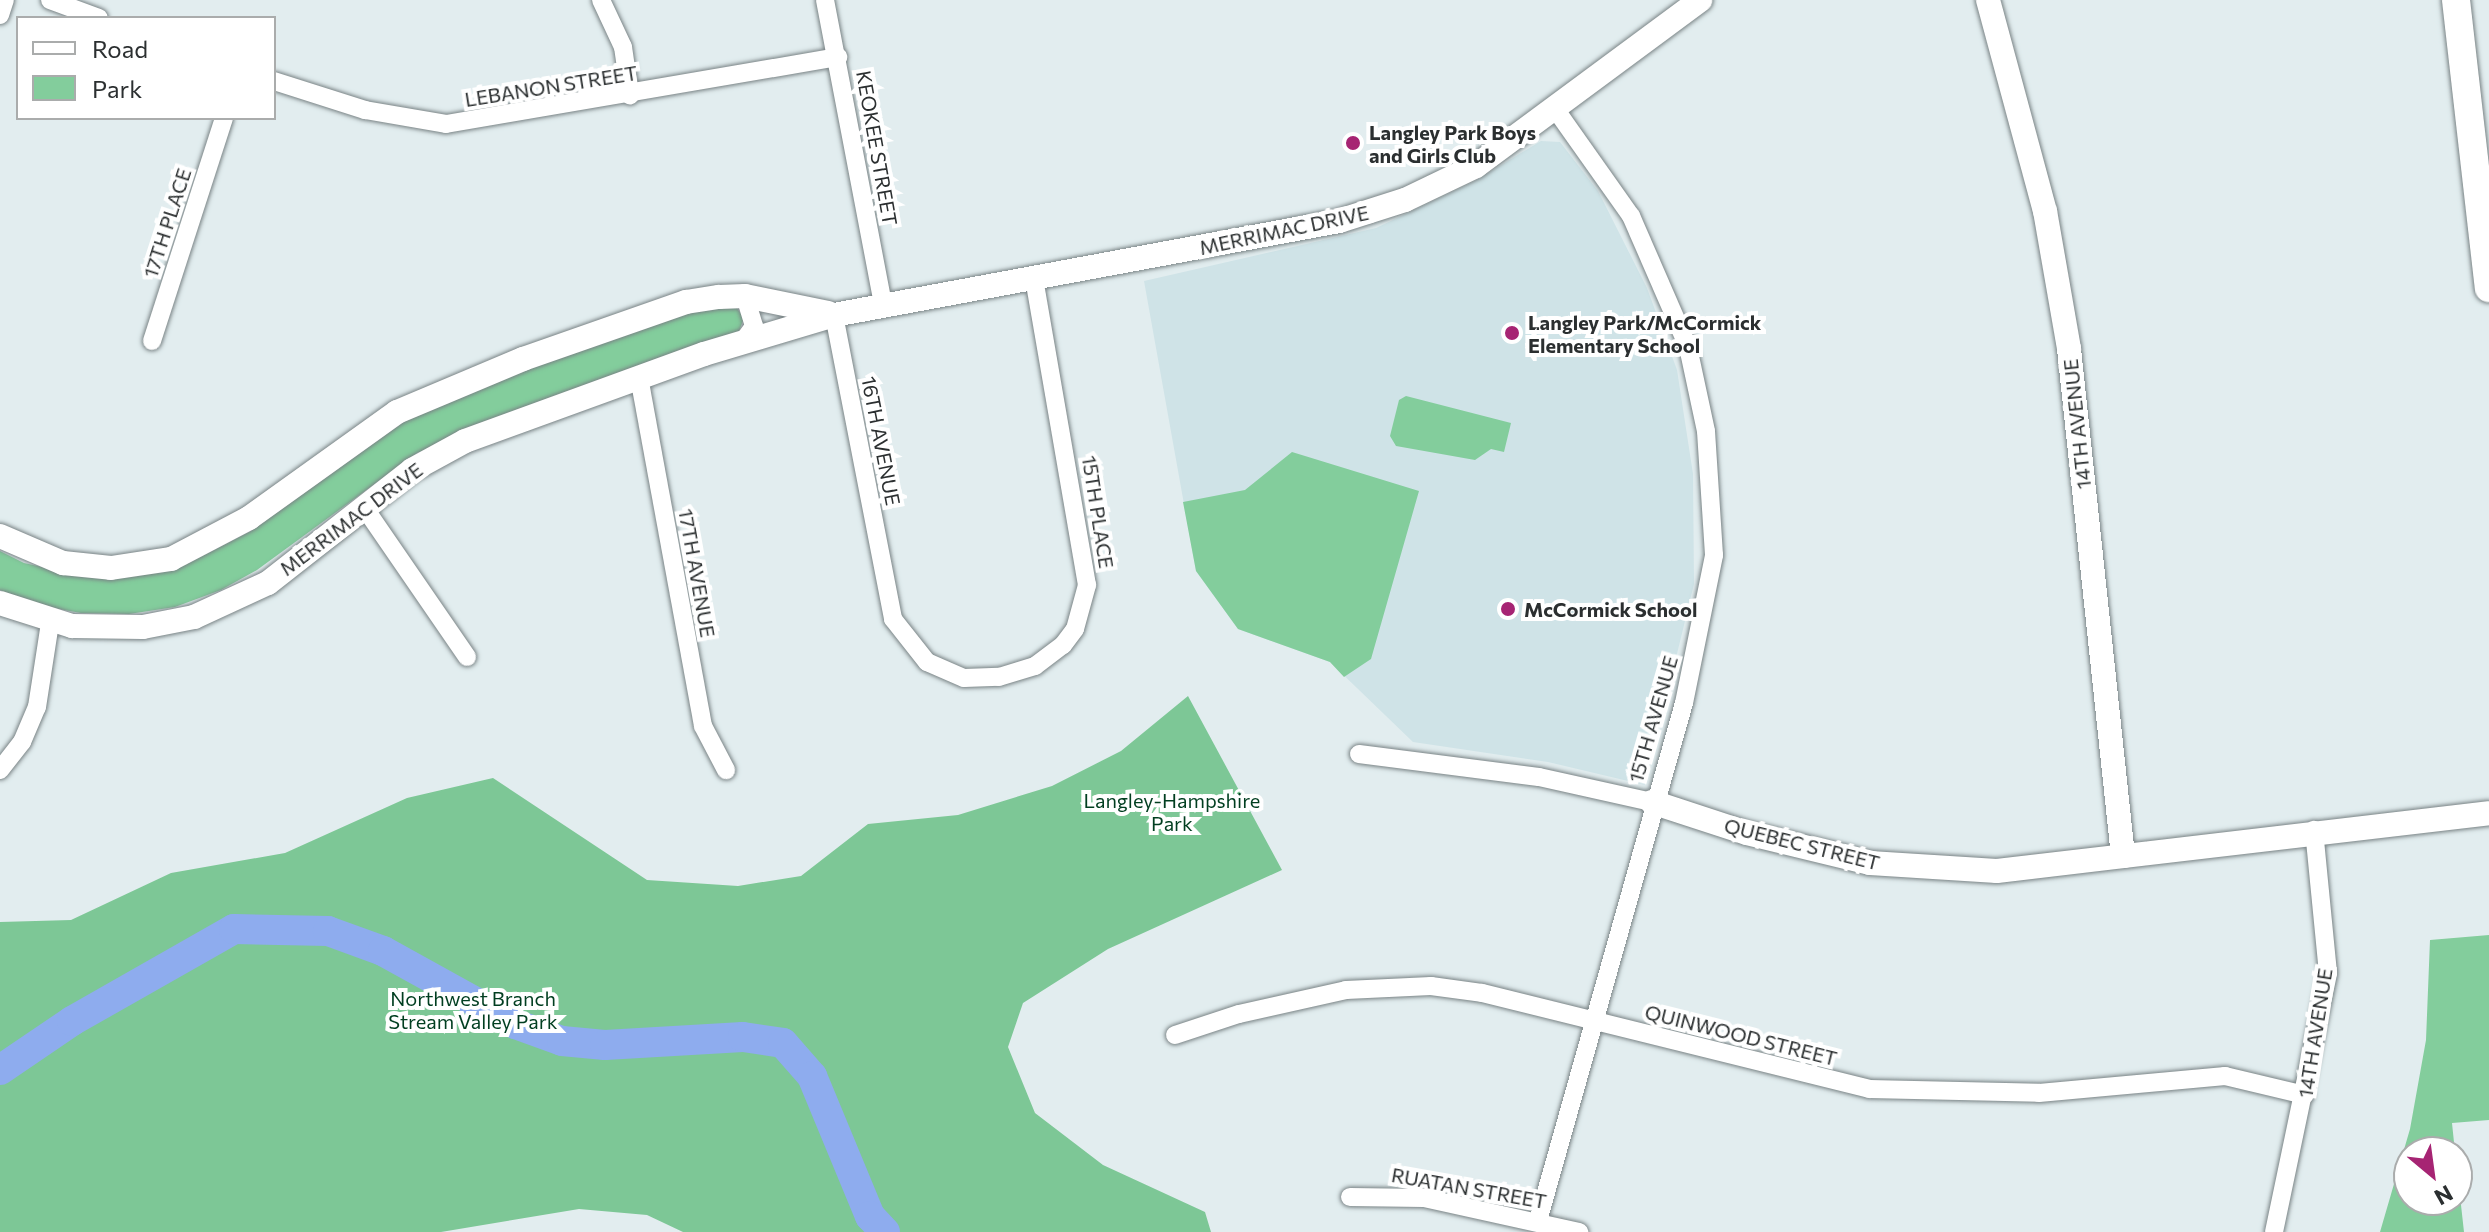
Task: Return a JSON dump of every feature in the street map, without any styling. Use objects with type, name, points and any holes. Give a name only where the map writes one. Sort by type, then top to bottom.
[{"type":"main road","points":[[2456,0],[2489,288]]},
{"type":"street","points":[[0,15],[5,0]]},
{"type":"street","points":[[50,0],[94,16]]},
{"type":"street","points":[[601,0],[623,47],[630,95]]},
{"type":"street","name":"KEOKEE STREET","points":[[825,0],[883,305]]},
{"type":"street","name":"MERRIMAC DRIVE","points":[[0,603],[50,623],[143,627],[215,610],[268,583],[412,470],[465,441],[639,377],[834,315],[1339,221],[1379,209],[1476,166],[1556,110],[1690,8],[1711,0]]},
{"type":"street","name":"14TH AVENUE","points":[[1988,0],[2048,226],[2069,349],[2123,856]]},
{"type":"street","name":"LEBANON STREET","points":[[276,82],[365,110],[446,124],[630,95],[838,57]]},
{"type":"street","name":"15TH AVENUE","points":[[1538,1221],[1652,802],[1684,703],[1714,555],[1706,431],[1688,347],[1655,261],[1631,216],[1556,110]]},
{"type":"street","name":"17TH PLACE","points":[[152,341],[223,120]]},
{"type":"street","name":"15TH PLACE","points":[[884,575],[900,634],[927,662],[964,678],[990,678],[1035,666],[1063,645],[1075,629],[1088,570],[1034,278]]},
{"type":"street","points":[[741,344],[754,326],[745,296]]},
{"type":"street","name":"MERRIMAC DRIVE","points":[[0,536],[63,563],[111,568],[171,559],[239,524],[375,425],[428,397],[686,302],[745,296],[834,315]]},
{"type":"street","name":"16TH AVENUE","points":[[834,315],[884,575]]},
{"type":"street","name":"17TH AVENUE","points":[[639,377],[703,726],[726,770]]},
{"type":"street","points":[[364,507],[467,657]]},
{"type":"street","points":[[0,770],[22,742],[37,707],[50,623]]},
{"type":"street","name":"QUEBEC STREET","points":[[1359,754],[1539,777],[1652,802],[1747,833],[1870,863],[1997,871],[2314,830],[2489,813]]},
{"type":"street","name":"14TH AVENUE","points":[[2274,1232],[2328,973],[2314,830]]},
{"type":"street","name":"QUINWOOD STREET","points":[[1175,1035],[1286,1002],[1406,986],[1482,993],[1869,1089],[2039,1093],[2225,1076],[2305,1095]]},
{"type":"street","name":"RUATAN STREET","points":[[1350,1197],[1393,1194],[1538,1221],[1579,1232]]},
{"type":"shaded area","points":[[1541,141],[1560,142],[1598,191],[1647,288],[1677,370],[1693,474],[1694,584],[1645,785],[1548,762],[1413,742],[1330,662],[1238,629],[1196,571],[1144,281],[1376,228],[1475,181]]},
{"type":"green space","points":[[736,307],[744,318],[738,334],[417,453],[257,570],[221,590],[175,607],[129,614],[81,613],[36,605],[0,590],[0,551],[24,563],[89,577],[189,563],[251,531],[429,404],[686,310]]},
{"type":"green space","points":[[1406,396],[1511,423],[1504,452],[1491,449],[1475,460],[1396,446],[1390,436],[1399,400]]},
{"type":"green space","points":[[1292,452],[1419,491],[1371,659],[1344,677],[1330,662],[1238,629],[1196,571],[1183,502],[1245,490]]},
{"type":"green space","name":"Northwest Branch Stream Valley Park","points":[[1188,696],[1282,870],[1108,949],[1023,1003],[1008,1047],[1035,1113],[1103,1165],[1205,1212],[1211,1232],[683,1232],[647,1215],[579,1209],[441,1232],[0,1232],[0,922],[71,920],[171,873],[285,853],[407,798],[493,778],[647,880],[738,886],[801,876],[868,824],[958,815],[1052,786],[1121,751]]},
{"type":"green space","points":[[2489,935],[2489,1120],[2452,1123],[2453,1136],[2408,1136],[2426,1040],[2430,940]]},
{"type":"green space","points":[[2393,1187],[2393,1216],[2462,1216],[2464,1232],[2380,1232]]},
{"type":"waterway","points":[[0,1070],[72,1021],[234,929],[328,931],[383,951],[515,1024],[562,1041],[605,1045],[743,1037],[783,1043],[812,1076],[870,1216],[885,1232]]},
{"type":"place","name":"Langley Park Boys and Girls Club","points":[[1353,143]]},
{"type":"place","name":"Langley Park/McCormick Elementary School","points":[[1512,333]]},
{"type":"place","name":"McCormick School","points":[[1508,609]]},
{"type":"park label","name":"Langley-Hampshire Park","points":[[1172,812]]}]
